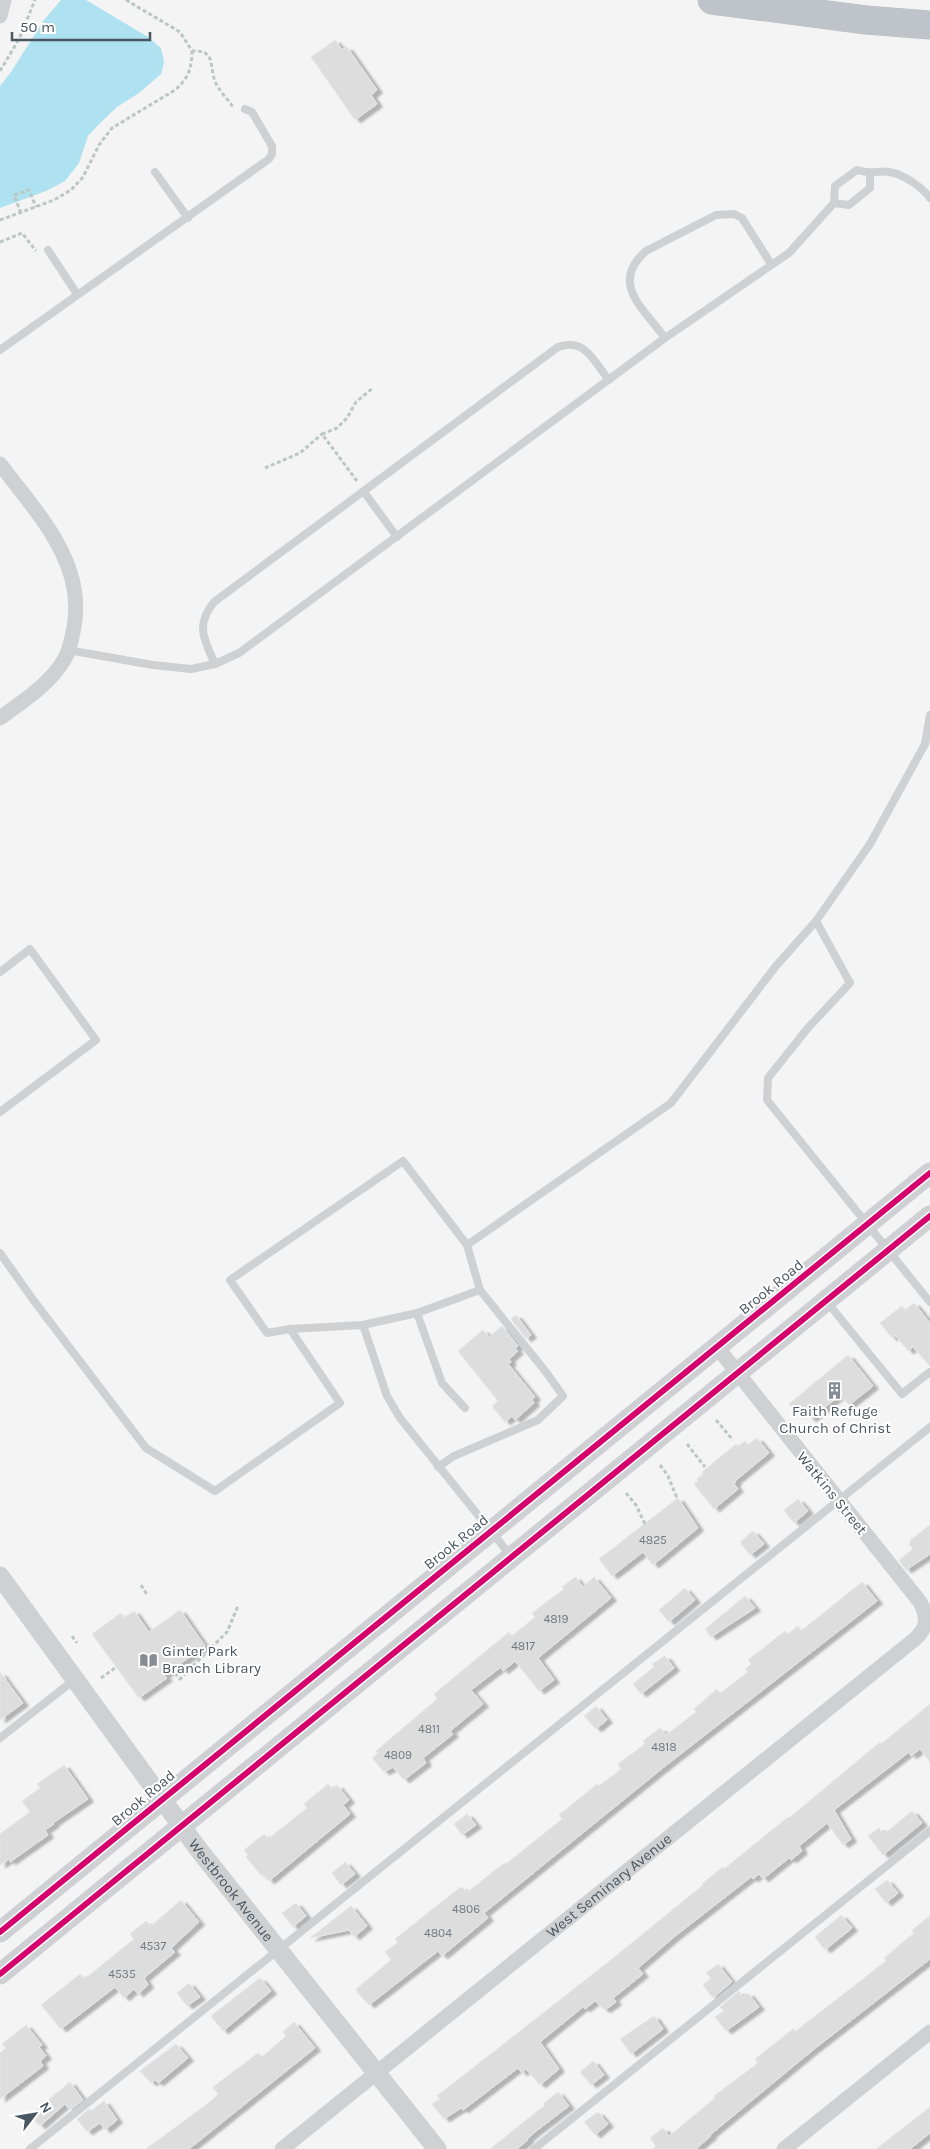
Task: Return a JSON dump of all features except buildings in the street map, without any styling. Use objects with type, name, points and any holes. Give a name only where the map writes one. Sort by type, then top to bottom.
[{"type":"highway","points":[[712,0],[866,20],[930,25]]},
{"type":"main road","name":"Brook Road","points":[[0,1932],[490,1530],[930,1173]]},
{"type":"main road","points":[[0,1974],[930,1216]]},
{"type":"street","points":[[0,16],[4,0]]},
{"type":"street","points":[[0,464],[56,541],[69,566],[74,582],[76,601],[75,624],[64,660],[45,682],[0,718]]},
{"type":"street","name":"Watkins Street","points":[[717,1347],[838,1501],[915,1595],[927,1616]]},
{"type":"street","name":"Westbrook Avenue","points":[[0,1576],[181,1826],[436,2149]]},
{"type":"street","name":"West Seminary Avenue","points":[[282,2149],[916,1639],[925,1627],[927,1616]]},
{"type":"street","points":[[784,2149],[930,2032]]},
{"type":"lane","points":[[0,350],[77,294],[262,166],[272,154],[272,146],[252,112],[241,111]]},
{"type":"lane","points":[[68,650],[191,669],[215,664],[252,645],[666,338],[771,264],[790,253],[834,203],[835,186],[857,170],[870,174],[888,172],[906,179],[926,192],[930,198]]},
{"type":"lane","points":[[155,172],[188,218]]},
{"type":"lane","points":[[834,203],[849,205],[870,188],[870,174]]},
{"type":"lane","points":[[666,338],[632,292],[628,281],[630,270],[637,258],[646,251],[716,215],[734,214],[742,218],[771,264]]},
{"type":"lane","points":[[48,250],[77,294]]},
{"type":"lane","points":[[215,664],[202,636],[202,622],[214,602],[558,347],[576,344],[584,348],[609,380]]},
{"type":"lane","points":[[364,492],[397,537]]},
{"type":"lane","points":[[467,1245],[670,1103],[776,966],[816,921],[870,844],[925,744],[930,715]]},
{"type":"lane","points":[[816,921],[850,984],[807,1030],[768,1078],[767,1100],[930,1302]]},
{"type":"lane","points":[[0,972],[30,949],[96,1040],[0,1112]]},
{"type":"lane","points":[[438,1467],[454,1456],[538,1420],[563,1396],[480,1290],[467,1245],[403,1161],[230,1280],[267,1333],[290,1329],[363,1325],[417,1313],[480,1290]]},
{"type":"lane","points":[[0,1253],[34,1301],[146,1448],[215,1491],[340,1403],[290,1329]]},
{"type":"lane","points":[[826,1300],[902,1394],[930,1372]]},
{"type":"lane","points":[[417,1313],[442,1383],[465,1408]]},
{"type":"lane","points":[[363,1325],[387,1396],[400,1418],[511,1556]]},
{"type":"lane","points":[[30,2149],[930,1427]]},
{"type":"lane","points":[[0,1738],[74,1680]]},
{"type":"lane","points":[[534,2149],[930,1831]]},
{"type":"path","points":[[0,71],[19,40],[35,0]]},
{"type":"path","points":[[0,220],[54,200],[75,186],[86,172],[104,138],[112,128],[175,90],[184,82],[191,70],[192,51],[180,32],[126,0]]},
{"type":"path","points":[[192,51],[208,55],[211,60],[215,82],[241,111]]},
{"type":"path","points":[[21,212],[14,195],[29,190],[36,207]]},
{"type":"path","points":[[0,242],[22,233],[40,256]]},
{"type":"path","points":[[265,468],[300,452],[322,434],[336,428],[347,418],[356,402],[372,388]]},
{"type":"path","points":[[322,434],[364,492]]},
{"type":"path","points":[[716,1420],[734,1440]]},
{"type":"path","points":[[686,1444],[705,1467]]},
{"type":"path","points":[[660,1465],[668,1476],[677,1498]]},
{"type":"path","points":[[626,1493],[636,1505],[645,1524]]},
{"type":"path","points":[[141,1585],[148,1596]]},
{"type":"path","points":[[175,1673],[180,1679],[224,1635],[238,1606]]},
{"type":"path","points":[[72,1636],[77,1643]]},
{"type":"path","points":[[101,1678],[115,1668]]},
{"type":"water","points":[[61,0],[86,0],[148,37],[161,48],[164,62],[161,74],[139,93],[117,107],[88,136],[79,163],[65,181],[46,191],[0,208],[0,86],[44,20]]},
{"type":"cycle path","points":[[0,1932],[930,1173]]},
{"type":"cycle path","points":[[0,1974],[930,1216]]},
{"type":"place","name":"Faith Refuge Church of Christ","points":[[835,1390]]},
{"type":"place","name":"Ginter Park Branch Library","points":[[148,1660]]}]
